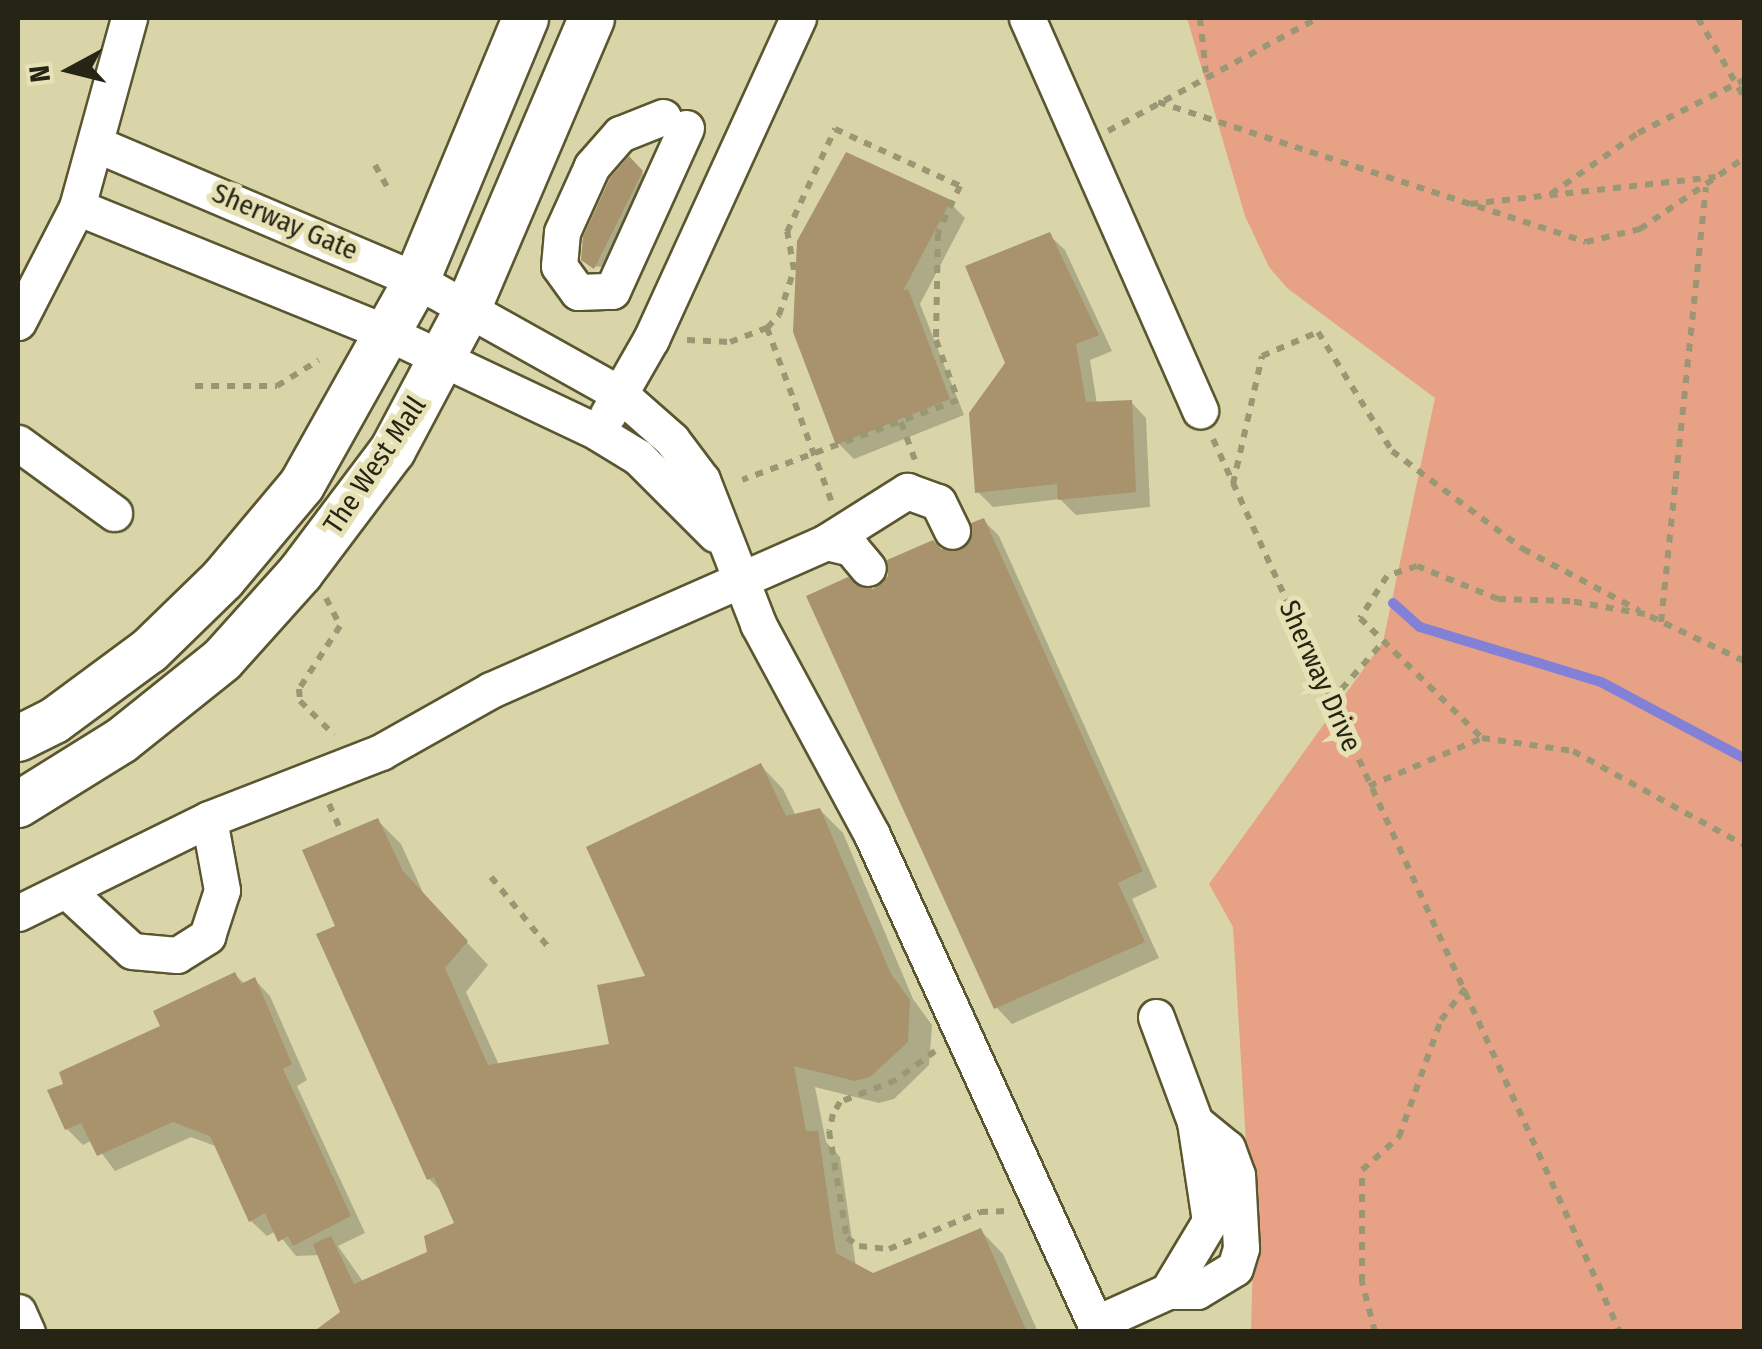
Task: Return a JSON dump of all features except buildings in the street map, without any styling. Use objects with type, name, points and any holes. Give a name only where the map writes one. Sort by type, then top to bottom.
[{"type":"main road","name":"The West Mall","points":[[18,738],[54,720],[148,650],[222,580],[302,484],[416,280],[525,18]]},
{"type":"main road","name":"The West Mall","points":[[18,804],[121,740],[207,670],[300,572],[392,450],[444,359],[592,18]]},
{"type":"street","points":[[18,322],[77,207],[98,145],[129,18]]},
{"type":"street","points":[[598,432],[620,394],[798,18]]},
{"type":"street","points":[[1027,18],[1200,410]]},
{"type":"street","points":[[674,122],[612,291],[578,292],[559,266],[562,232],[592,166],[620,134],[674,122]]},
{"type":"street","name":"Sherway Gate","points":[[98,145],[416,280],[467,308]]},
{"type":"street","points":[[77,207],[388,332],[598,432],[638,458],[719,537]]},
{"type":"street","points":[[467,308],[620,394],[672,440],[702,480],[719,537],[786,682],[872,835],[1097,1328],[1168,1291],[1197,1291],[1218,1281],[1235,1268],[1241,1248],[1237,1175],[1227,1148],[1195,1122],[1156,1017]]},
{"type":"street","points":[[18,443],[114,513]]},
{"type":"street","points":[[18,913],[209,819],[359,760],[491,690],[826,542],[908,491],[923,491],[938,502],[952,531]]},
{"type":"street","points":[[826,542],[851,548],[868,568]]},
{"type":"street","points":[[67,891],[132,952],[177,955],[206,936],[222,890],[209,819]]},
{"type":"street","points":[[18,1312],[27,1332]]},
{"type":"path","points":[[1200,18],[1206,73]]},
{"type":"path","points":[[1081,147],[1206,73],[1318,18]]},
{"type":"path","points":[[1698,18],[1744,98]]},
{"type":"path","points":[[1550,194],[1638,133],[1744,80]]},
{"type":"path","points":[[1158,102],[1586,242],[1640,229],[1744,158]]},
{"type":"path","points":[[676,345],[682,340],[730,342],[767,328],[790,293],[787,232],[835,129],[960,186],[938,233],[936,340],[958,400],[742,480]]},
{"type":"path","points":[[375,165],[389,190]]},
{"type":"path","points":[[1466,204],[1718,176]]},
{"type":"path","points":[[1660,622],[1706,186]]},
{"type":"path","points":[[767,328],[830,500]]},
{"type":"path","points":[[1234,484],[1262,356],[1318,332],[1392,451],[1523,550],[1744,661]]},
{"type":"path","points":[[195,386],[277,386],[319,360]]},
{"type":"path","name":"Sherway Drive","points":[[1200,410],[1368,786],[1467,986],[1620,1332]]},
{"type":"path","points":[[1482,738],[1360,616],[1387,576],[1417,566],[1498,598],[1570,601],[1646,614]]},
{"type":"path","points":[[300,572],[338,612],[340,626],[299,689],[300,701],[359,760]]},
{"type":"path","points":[[1332,701],[1383,642]]},
{"type":"path","points":[[1368,786],[1482,738],[1573,751],[1744,845]]},
{"type":"path","points":[[491,877],[549,948]]},
{"type":"path","points":[[1375,1332],[1362,1282],[1362,1170],[1399,1138],[1441,1020],[1467,986]]},
{"type":"path","points":[[938,1046],[915,1070],[840,1102],[832,1114],[829,1132],[847,1238],[858,1246],[890,1250],[980,1212],[1014,1213]]},
{"type":"shaded area","points":[[1187,18],[1744,18],[1744,1331],[1251,1331],[1253,1260],[1233,927],[1209,884],[1383,642],[1435,398],[1287,288],[1269,267],[1245,216]]},
{"type":"waterway","points":[[1393,603],[1420,627],[1601,682],[1744,758]]}]
